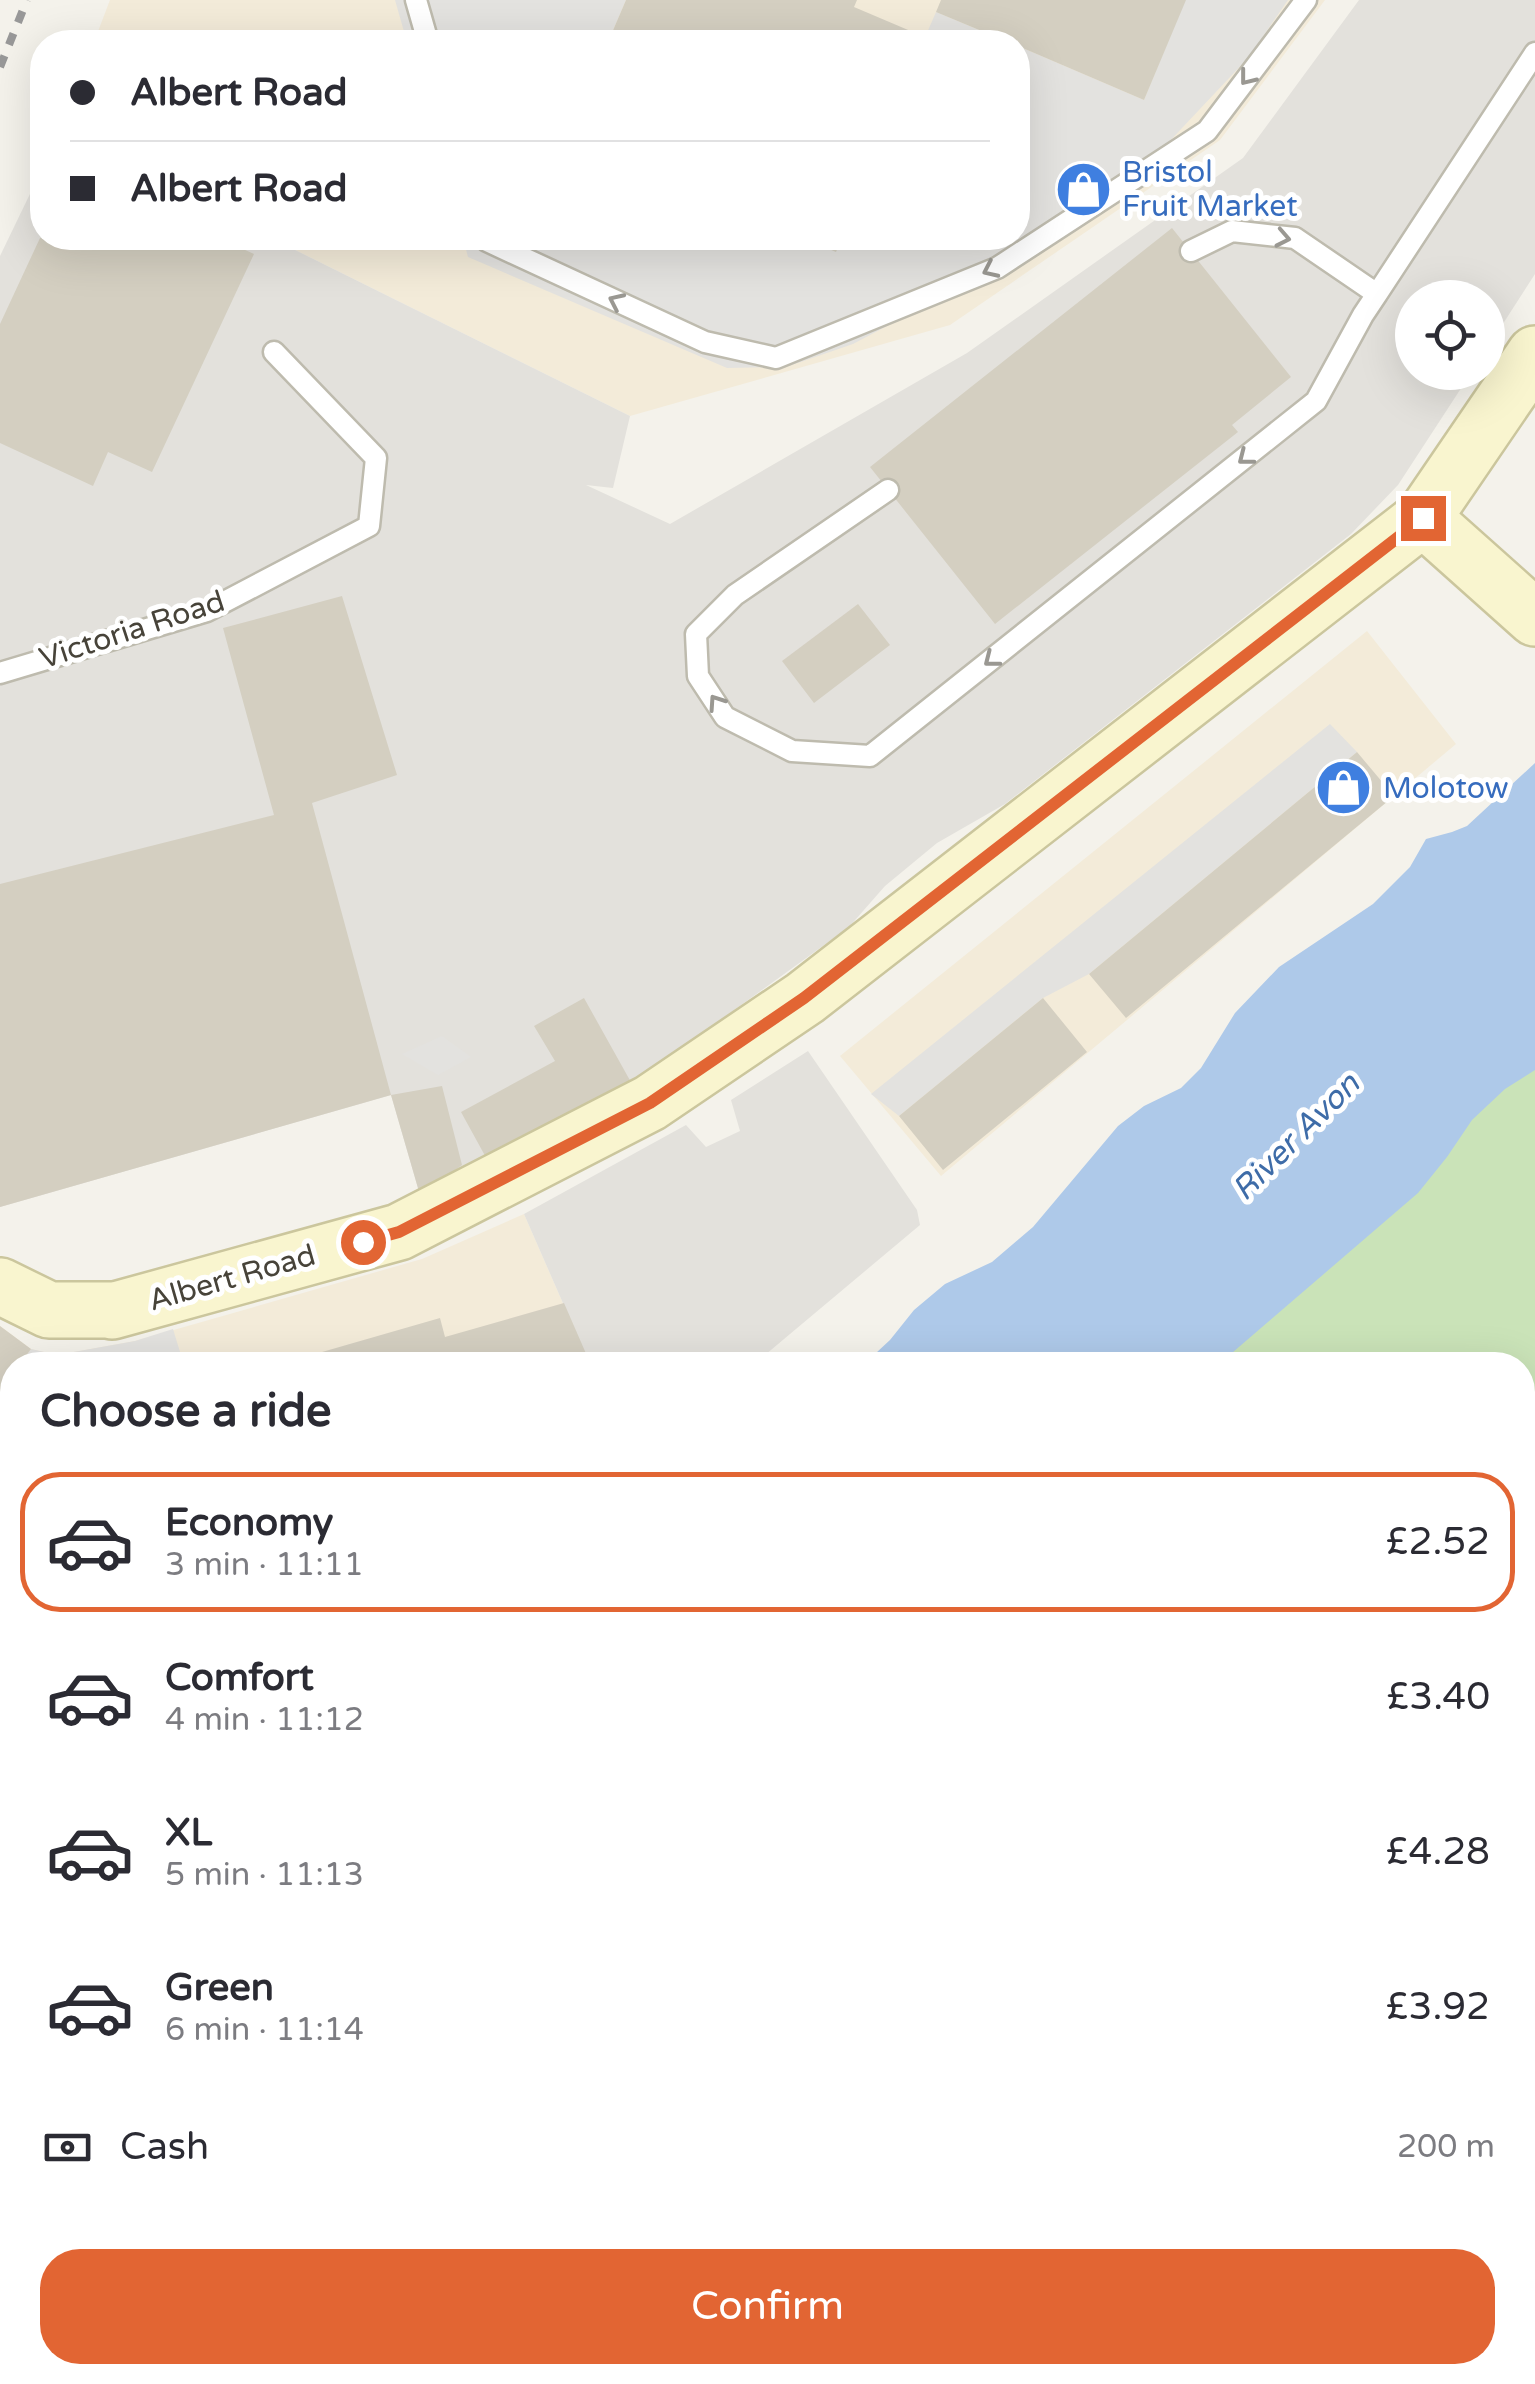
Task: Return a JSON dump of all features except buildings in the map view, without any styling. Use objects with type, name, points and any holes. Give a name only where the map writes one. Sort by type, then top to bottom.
[{"type":"street","name":"Albert Road","points":[[0,1286],[49,1310],[112,1312],[399,1232],[650,1103],[804,998],[1423,518],[1535,354]]},
{"type":"street","points":[[1423,518],[1535,618]]},
{"type":"lane","points":[[416,0],[425,30]]},
{"type":"lane","points":[[1030,246],[1206,131],[1306,0]]},
{"type":"lane","points":[[888,490],[735,595],[696,634],[698,676],[725,717],[792,751],[870,756],[1316,402],[1362,315],[1535,54]]},
{"type":"lane","points":[[1191,251],[1232,231],[1295,238],[1377,294]]},
{"type":"lane","points":[[508,250],[705,342],[776,358],[997,268],[1024,250]]},
{"type":"lane","name":"Victoria Road","points":[[0,673],[206,610],[369,526],[376,458],[274,352]]},
{"type":"shaded area","name":"Bristol Fruit Market","points":[[110,0],[1325,0],[1220,140],[950,325],[630,416],[295,250],[1030,250],[1030,30],[99,30]]},
{"type":"shaded area","points":[[395,0],[626,0],[613,30],[404,30]]},
{"type":"shaded area","points":[[1185,0],[1288,0],[1248,58],[1166,145],[1030,249],[1030,51],[1144,100]]},
{"type":"shaded area","points":[[1359,0],[1535,0],[1535,274],[1505,321],[1505,280],[1395,280],[1395,390],[1460,390],[1398,485],[1351,534],[1005,804],[937,843],[885,886],[849,927],[632,1084],[420,1195],[391,1095],[0,1207],[0,256],[30,194],[30,250],[295,250],[630,416],[613,488],[586,485],[670,524],[967,353],[1243,158]]},
{"type":"shaded area","points":[[936,12],[979,30],[928,30]]},
{"type":"shaded area","points":[[466,250],[833,250],[1028,250],[853,344],[786,367],[727,368],[468,257]]},
{"type":"shaded area","points":[[1367,631],[1456,744],[941,1176],[840,1056]]},
{"type":"shaded area","points":[[1330,724],[1357,752],[1089,974],[1043,998],[899,1116],[871,1094]]},
{"type":"shaded area","points":[[442,1036],[471,1057],[438,1075],[402,1054]]},
{"type":"shaded area","points":[[808,1051],[917,1210],[920,1225],[769,1352],[584,1352],[524,1214],[686,1125],[706,1147],[740,1131],[731,1100]]},
{"type":"shaded area","points":[[524,1214],[584,1352],[74,1352],[135,1341],[422,1259]]},
{"type":"shaded area","points":[[0,1326],[31,1349],[44,1352],[0,1352]]},
{"type":"shaded area","points":[[173,1329],[180,1352],[74,1352],[135,1341]]},
{"type":"green space","points":[[1535,980],[1535,1352],[1139,1352]]},
{"type":"water","name":"River Avon","points":[[1535,763],[1535,1070],[1505,1089],[1472,1120],[1418,1193],[1233,1352],[877,1352],[914,1310],[945,1284],[992,1262],[1033,1227],[1118,1126],[1144,1106],[1181,1088],[1201,1068],[1235,1013],[1279,967],[1373,904],[1410,867],[1426,839],[1467,826]]},
{"type":"railway","points":[[0,67],[27,0]]},
{"type":"place","name":"Bristol Fruit Market","points":[[1083,189]]},
{"type":"place","name":"Molotow","points":[[1344,788]]},
{"type":"route","points":[[363,1242],[399,1232],[650,1103],[804,998],[1423,518]]}]
